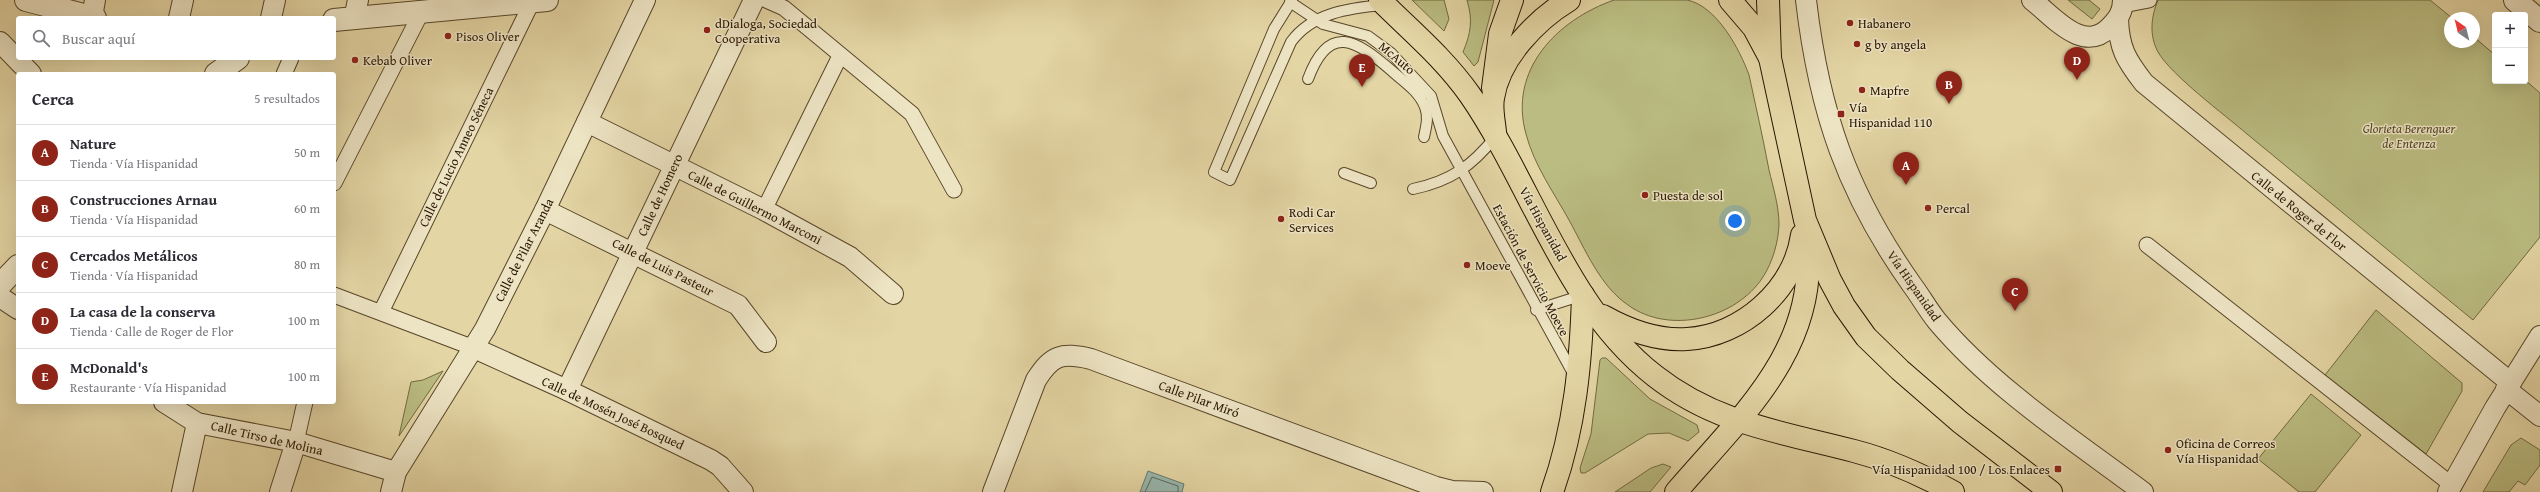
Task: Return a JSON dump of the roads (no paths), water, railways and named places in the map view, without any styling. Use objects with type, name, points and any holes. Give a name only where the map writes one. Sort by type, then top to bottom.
[{"type":"main road","points":[[1493,97],[1500,34],[1512,0]]},
{"type":"main road","name":"Vía Hispanidad","points":[[1496,136],[1493,97],[1513,52],[1524,38],[1555,8],[1569,0]]},
{"type":"main road","points":[[1730,0],[1754,28],[1770,58]]},
{"type":"main road","points":[[1676,492],[1759,397],[1775,373],[1791,343],[1804,308],[1809,259],[1804,220],[1770,58],[1768,0]]},
{"type":"main road","name":"Vía Hispanidad","points":[[1382,3],[1437,54],[1470,96],[1496,136],[1588,303],[1635,358],[1655,376],[1709,410],[1738,422],[1856,451],[1929,479],[1953,492]]},
{"type":"main road","points":[[1552,492],[1567,441],[1578,382],[1588,303],[1613,321],[1656,337],[1686,339],[1732,328],[1754,314],[1771,297],[1787,277],[1796,257],[1804,220]]},
{"type":"main road","points":[[1804,220],[1830,280],[1844,306],[1866,337],[1900,370],[1960,422],[2051,492]]},
{"type":"street","points":[[26,0],[94,12]]},
{"type":"street","points":[[179,16],[183,0]]},
{"type":"street","points":[[271,16],[275,0]]},
{"type":"street","name":"Calle de Pilar Aranda","points":[[391,492],[396,472],[474,348],[545,210],[644,0]]},
{"type":"street","name":"Calle de Homero","points":[[567,390],[754,0]]},
{"type":"street","points":[[766,0],[784,8],[840,56],[912,114],[954,190]]},
{"type":"street","name":"Vía Hispanidad","points":[[1806,0],[1816,65],[1835,140],[1855,192],[1893,258],[1937,321],[1965,350],[2035,412],[2143,492]]},
{"type":"street","points":[[2032,0],[2083,38],[2092,38],[2105,32],[2121,8],[2149,0]]},
{"type":"street","points":[[2515,0],[2540,21]]},
{"type":"street","points":[[348,13],[421,13],[539,1]]},
{"type":"street","name":"Calle de Lucio Anneo Séneca","points":[[381,312],[539,1]]},
{"type":"street","name":"Calle de Roger de Flor","points":[[2121,8],[2118,37],[2124,55],[2144,83],[2509,386],[2540,416]]},
{"type":"street","points":[[336,179],[421,13]]},
{"type":"street","points":[[0,42],[16,59]]},
{"type":"street","points":[[764,210],[840,56]]},
{"type":"street","points":[[17,60],[29,72]]},
{"type":"street","points":[[206,72],[210,60]]},
{"type":"street","points":[[219,72],[235,60]]},
{"type":"street","points":[[285,72],[290,60]]},
{"type":"street","name":"Calle de Guillermo Marconi","points":[[587,122],[764,210],[850,258],[894,294]]},
{"type":"street","name":"Calle de Luis Pasteur","points":[[545,210],[634,252],[738,305],[766,342]]},
{"type":"street","points":[[2147,245],[2450,488],[2509,386],[2540,337]]},
{"type":"street","points":[[0,285],[16,268]]},
{"type":"street","points":[[336,296],[474,348]]},
{"type":"street","points":[[0,297],[16,308]]},
{"type":"street","name":"Calle de Mosén José Bosqued","points":[[474,348],[567,390],[711,460],[720,466],[743,492]]},
{"type":"street","name":"Calle Pilar Miró","points":[[993,492],[1036,380],[1046,365],[1057,356],[1075,355],[1091,359],[1436,487],[1452,490],[1483,492]]},
{"type":"street","name":"Calle Tirso de Molina","points":[[167,404],[197,423],[296,442],[396,472]]},
{"type":"street","points":[[280,492],[296,442],[305,404]]},
{"type":"street","points":[[182,492],[197,423]]},
{"type":"lane","points":[[1291,1],[1274,30],[1214,172],[1230,180],[1291,42],[1304,28],[1315,20],[1350,9],[1382,3]]},
{"type":"lane","name":"Estación de Servicio Moeve","points":[[1291,1],[1315,20],[1368,36],[1391,53],[1418,80],[1431,96],[1443,136],[1536,310],[1578,382]]},
{"type":"lane","name":"McAuto","points":[[1308,79],[1318,55],[1330,45],[1338,42],[1358,46],[1369,52],[1417,92],[1427,115],[1424,137]]},
{"type":"lane","points":[[1413,189],[1428,186],[1462,170],[1477,160],[1496,136]]},
{"type":"lane","points":[[1344,173],[1371,183]]},
{"type":"lane","points":[[1536,310],[1588,303]]},
{"type":"water","points":[[1148,471],[1184,484],[1182,492],[1140,492]]},
{"type":"place","name":"Habanero","points":[[1850,23]]},
{"type":"place","name":"dDialoga, Sociedad Cooperativa","points":[[707,30]]},
{"type":"place","name":"Pisos Oliver","points":[[448,36]]},
{"type":"place","name":"g by angela","points":[[1857,44]]},
{"type":"place","name":"Kebab Oliver","points":[[355,60]]},
{"type":"place","name":"La casa de la conserva","points":[[2077,80]]},
{"type":"place","name":"McDonald's","points":[[1362,87]]},
{"type":"place","name":"Mapfre","points":[[1862,90]]},
{"type":"place","name":"Construcciones Arnau","points":[[1949,104]]},
{"type":"place","name":"Vía Hispanidad 110","points":[[1841,114]]},
{"type":"place","name":"Nature","points":[[1906,185]]},
{"type":"place","name":"Puesta de sol","points":[[1645,195]]},
{"type":"place","name":"Percal","points":[[1928,208]]},
{"type":"place","name":"Rodi Car Services","points":[[1281,219]]},
{"type":"place","name":"Moeve","points":[[1467,265]]},
{"type":"place","name":"Cercados Metálicos","points":[[2015,311]]},
{"type":"place","name":"Oficina de Correos Vía Hispanidad","points":[[2168,450]]},
{"type":"place","name":"Vía Hispanidad 100 / Los Enlaces","points":[[2058,469]]},
{"type":"park label","name":"Glorieta Berenguer de Entenza","points":[[2409,136]]}]
